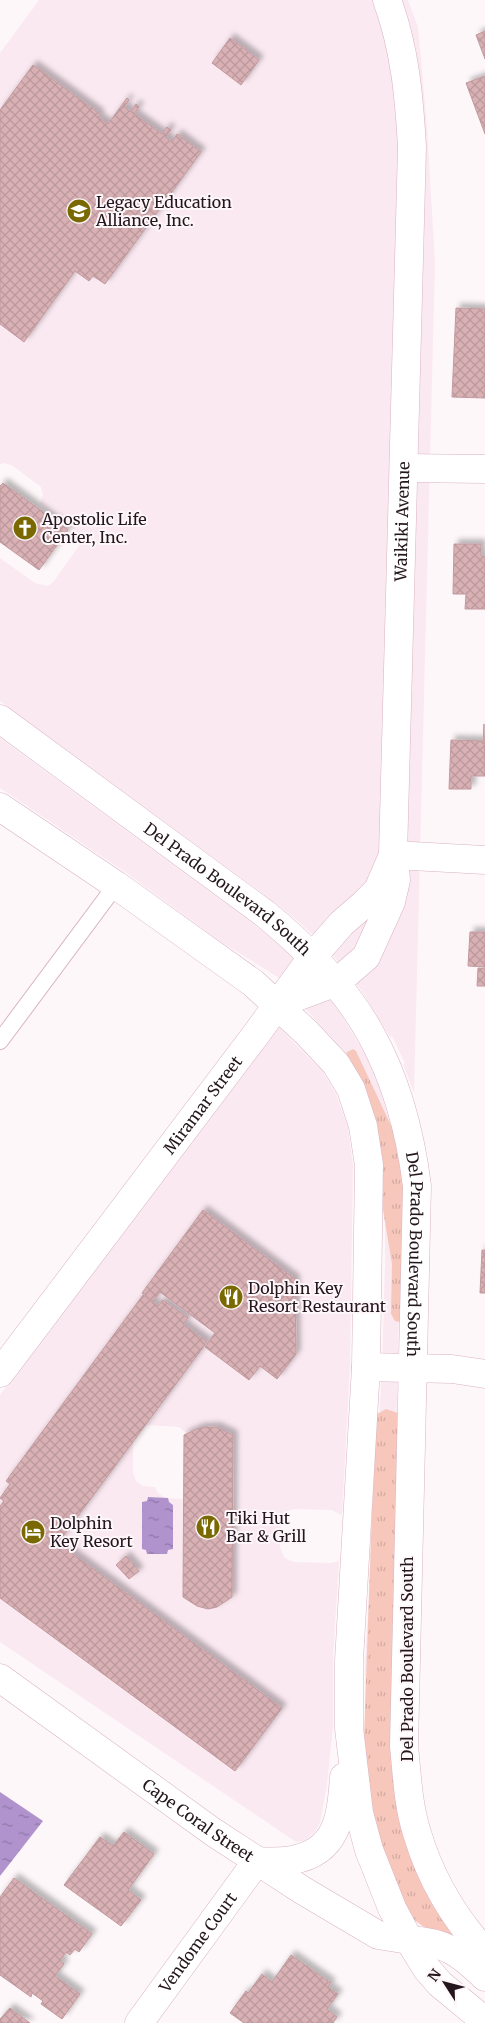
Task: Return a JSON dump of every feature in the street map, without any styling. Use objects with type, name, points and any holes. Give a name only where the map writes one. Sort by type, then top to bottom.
[{"type":"street","name":"Waikiki Avenue","points":[[278,1004],[313,956],[342,923],[378,890],[393,854],[412,147],[406,72],[399,36],[387,0]]},
{"type":"street","points":[[404,468],[485,469]]},
{"type":"street","name":"Del Prado Boulevard South","points":[[0,720],[264,913],[313,956],[349,998],[383,1056],[396,1086],[413,1153],[417,1186],[404,1746],[409,1796],[416,1832],[437,1883],[459,1920],[485,1952]]},
{"type":"street","points":[[0,807],[116,885],[253,983],[278,1004],[336,1064],[351,1089],[363,1126],[369,1164],[366,1367],[349,1661],[349,1728],[340,1812],[335,1830],[327,1844],[313,1855],[298,1859],[268,1862],[257,1861]]},
{"type":"street","points":[[278,1004],[337,982],[366,957],[378,935],[391,902],[396,880],[393,854],[485,860]]},
{"type":"street","name":"Miramar Street","points":[[0,1373],[278,1004]]},
{"type":"street","points":[[366,1367],[452,1369],[485,1374]]},
{"type":"street","name":"Cape Coral Street","points":[[0,1678],[213,1832],[339,1913],[378,1935],[440,1944],[463,1956],[485,1977]]},
{"type":"street","points":[[349,1728],[359,1813],[369,1850],[392,1908],[408,1940],[427,1969],[440,1984],[485,2021]]},
{"type":"street","name":"Vendome Court","points":[[139,2023],[257,1861]]},
{"type":"lane","points":[[0,1041],[116,885]]},
{"type":"shaded area","points":[[39,0],[408,0],[418,27],[427,126],[435,262],[414,1093],[403,1064],[405,1063],[392,1036],[390,1037],[361,990],[326,947],[273,901],[0,701],[0,558],[35,583],[48,586],[54,581],[81,540],[77,532],[40,504],[43,495],[41,487],[13,466],[4,463],[0,465],[0,53]]},
{"type":"shaded area","points":[[0,738],[281,945],[313,978],[336,1006],[369,1061],[390,1122],[401,1237],[389,1714],[365,1716],[365,1663],[382,1369],[385,1262],[385,1164],[379,1122],[347,1054],[301,1004],[292,986],[223,943],[125,872],[0,788]]},
{"type":"shaded area","points":[[270,1018],[323,1072],[336,1094],[348,1128],[353,1164],[350,1365],[342,1515],[331,1510],[294,1509],[287,1511],[281,1520],[280,1547],[286,1559],[294,1562],[331,1563],[339,1561],[333,1658],[333,1726],[327,1785],[320,1823],[314,1833],[304,1841],[296,1842],[0,1642],[0,1395]],"holes":[[[145,1425],[179,1427],[195,1440],[185,1499],[165,1498],[158,1493],[155,1487],[143,1486],[136,1481],[133,1472],[133,1437]]]},
{"type":"green space","points":[[353,1049],[356,1051],[404,1153],[403,1320],[400,1322],[395,1321],[391,1314],[392,1264],[382,1204],[379,1137],[371,1110],[346,1056],[347,1052]]},
{"type":"green space","points":[[386,1409],[398,1413],[393,1719],[458,1939],[424,1927],[414,1920],[392,1880],[372,1827],[364,1738],[375,1423],[377,1414]]},
{"type":"water","points":[[148,1497],[168,1498],[169,1502],[173,1505],[173,1549],[168,1550],[167,1554],[147,1554],[146,1550],[142,1549],[142,1502],[147,1501]]},
{"type":"water","points":[[0,1792],[43,1821],[0,1876]]},
{"type":"building","points":[[485,31],[485,59],[476,35]]},
{"type":"building","points":[[230,38],[259,60],[241,85],[212,63]]},
{"type":"building","name":"Legacy Education Alliance, Inc.","points":[[33,65],[100,114],[98,117],[108,124],[127,98],[129,100],[124,107],[131,112],[136,104],[139,107],[134,114],[162,134],[167,127],[171,130],[165,137],[172,142],[177,134],[201,152],[105,284],[93,276],[89,281],[75,271],[24,342],[0,324],[0,110]]},
{"type":"building","points":[[485,76],[485,134],[466,83]]},
{"type":"building","points":[[456,308],[485,309],[485,398],[452,397]]},
{"type":"building","name":"Apostolic Life Center, Inc.","points":[[3,483],[68,530],[39,570],[0,542],[0,486]]},
{"type":"building","points":[[454,544],[481,544],[481,556],[485,556],[485,609],[465,609],[466,594],[453,594]]},
{"type":"building","points":[[484,724],[485,776],[471,776],[471,789],[449,789],[451,740],[483,741]]},
{"type":"building","points":[[470,932],[485,932],[485,967],[468,966]]},
{"type":"building","points":[[478,968],[485,969],[485,986],[477,986]]},
{"type":"building","name":"Dolphin Key Resort Restaurant","points":[[203,1210],[295,1279],[296,1354],[277,1379],[260,1366],[249,1380],[205,1347],[215,1333],[160,1292],[153,1301],[142,1293]]},
{"type":"building","points":[[482,1250],[485,1250],[485,1293],[480,1293]]},
{"type":"building","name":"Dolphin Key Resort","points":[[143,1295],[158,1306],[163,1300],[188,1318],[183,1324],[207,1342],[58,1543],[282,1708],[235,1771],[0,1598],[0,1506],[4,1501],[0,1498],[10,1484],[6,1481]]},
{"type":"building","name":"Tiki Hut Bar & Grill","points":[[216,1427],[233,1435],[232,1597],[217,1607],[208,1609],[197,1606],[183,1597],[184,1435],[199,1428]]},
{"type":"building","points":[[126,1556],[139,1571],[129,1579],[116,1565]]},
{"type":"building","points":[[124,1832],[154,1854],[128,1890],[141,1900],[121,1926],[64,1885],[100,1837],[113,1846]]},
{"type":"building","points":[[14,1878],[92,1934],[79,1952],[75,1949],[70,1955],[66,1952],[60,1961],[64,1964],[55,1976],[80,1994],[62,2019],[41,2004],[43,2001],[32,1993],[31,1997],[0,1975],[0,1897]]},
{"type":"building","points":[[291,1955],[331,1983],[328,1987],[338,1994],[327,2009],[337,2017],[333,2023],[244,2023],[230,2013],[246,1991],[248,1993],[262,1974],[272,1982]]},
{"type":"building","points":[[10,2008],[30,2023],[0,2023],[0,2019]]},
{"type":"place","name":"Legacy Education Alliance, Inc.","points":[[79,211]]},
{"type":"place","name":"Apostolic Life Center, Inc.","points":[[25,528]]},
{"type":"place","name":"Dolphin Key Resort Restaurant","points":[[231,1297]]},
{"type":"place","name":"Tiki Hut Bar & Grill","points":[[208,1527]]},
{"type":"place","name":"Dolphin Key Resort","points":[[33,1532]]}]
